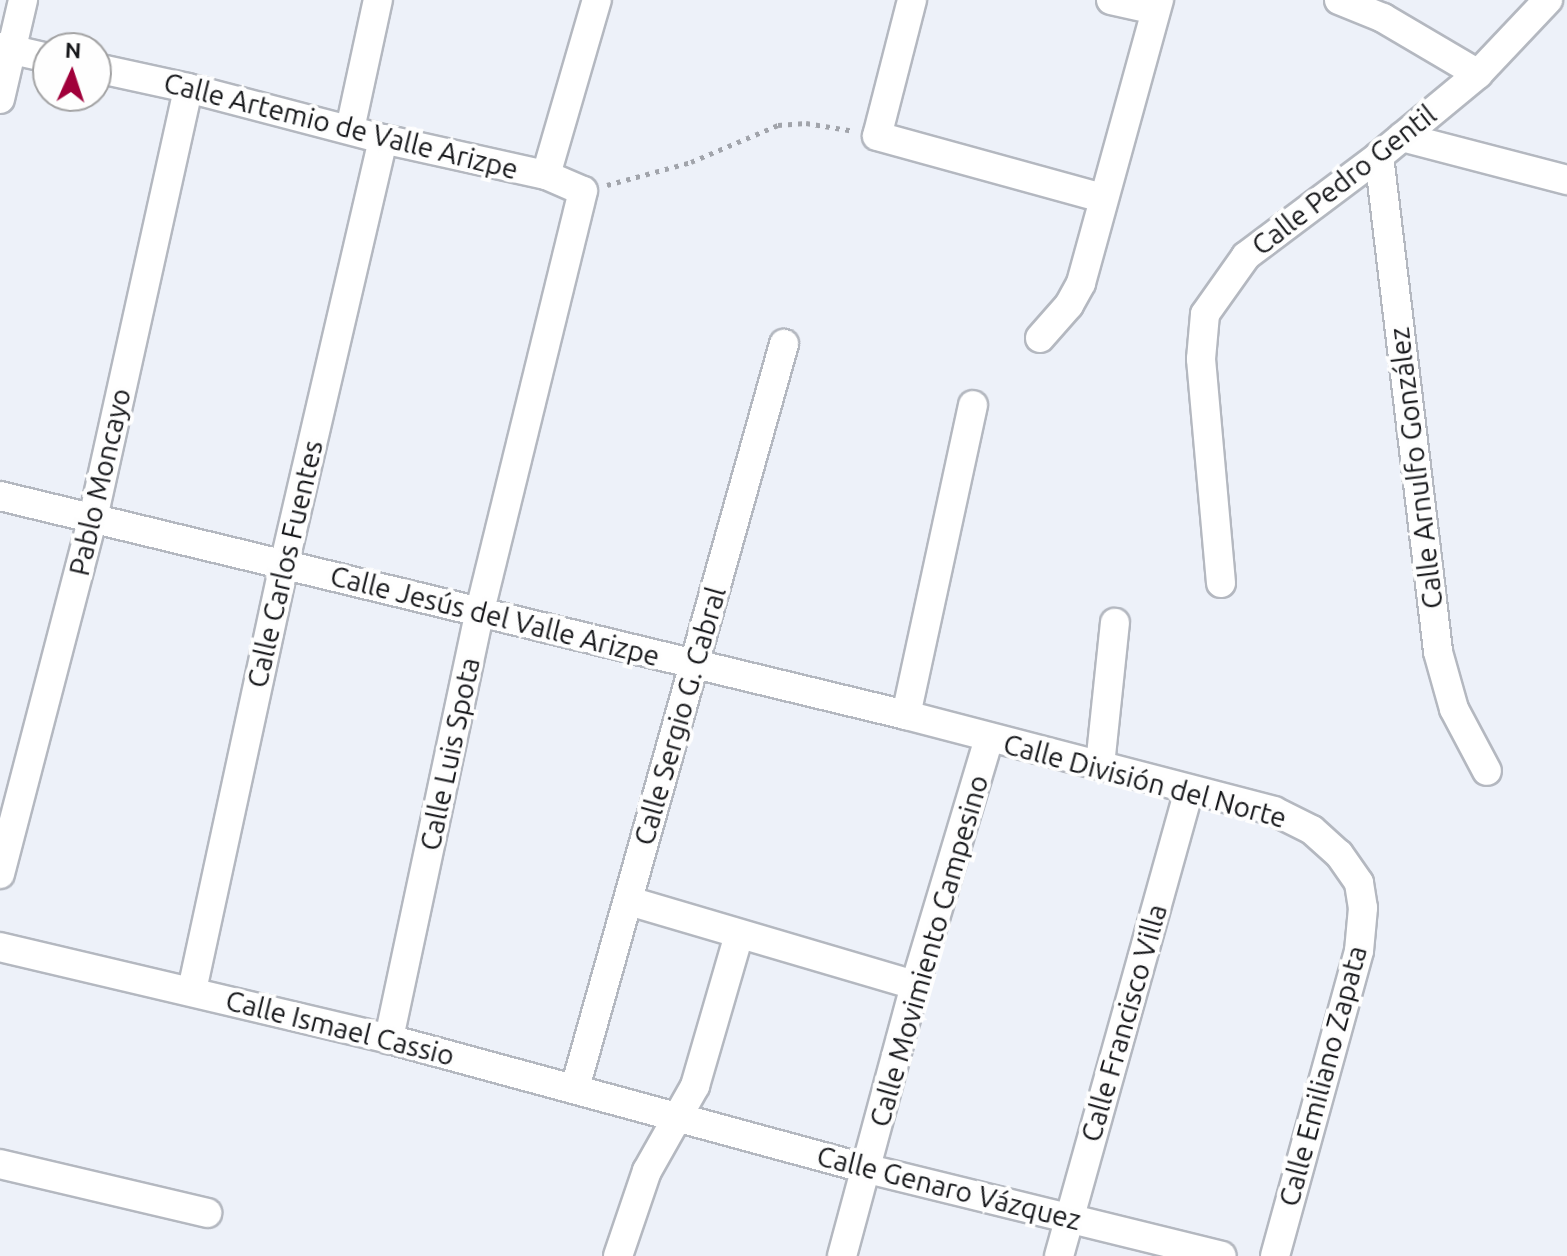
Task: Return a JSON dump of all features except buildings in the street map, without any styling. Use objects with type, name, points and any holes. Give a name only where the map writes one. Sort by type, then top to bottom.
[{"type":"street","points":[[0,99],[6,49],[23,0]]},
{"type":"street","points":[[350,129],[378,0]]},
{"type":"street","points":[[546,175],[597,0]]},
{"type":"street","points":[[912,0],[877,136],[1102,198]]},
{"type":"street","points":[[1040,338],[1069,305],[1081,283],[1157,5],[1111,0]]},
{"type":"street","points":[[1339,0],[1390,9],[1478,74]]},
{"type":"street","name":"Calle Pedro Gentil","points":[[1221,583],[1201,359],[1205,314],[1246,256],[1379,156],[1478,74],[1548,0]]},
{"type":"street","points":[[6,49],[32,55]]},
{"type":"street","name":"Calle Artemio de Valle Arizpe","points":[[112,71],[383,139],[546,175],[583,191]]},
{"type":"street","name":"Pablo Moncayo","points":[[0,874],[93,518],[188,88]]},
{"type":"street","points":[[1402,137],[1567,180]]},
{"type":"street","name":"Calle Carlos Fuentes","points":[[192,990],[284,565],[383,139]]},
{"type":"street","name":"Calle Arnulfo González","points":[[1379,156],[1438,652],[1454,709],[1487,771]]},
{"type":"street","name":"Calle Luis Spota","points":[[389,1039],[480,610],[583,191]]},
{"type":"street","name":"Calle Sergio G. Cabral","points":[[575,1088],[784,344]]},
{"type":"street","points":[[906,715],[973,405]]},
{"type":"street","name":"Calle Jesús del Valle Arizpe","points":[[0,496],[480,610],[989,738]]},
{"type":"street","points":[[1100,765],[1115,623]]},
{"type":"street","name":"Calle División del Norte","points":[[989,738],[1274,811],[1312,830],[1339,854]]},
{"type":"street","name":"Calle Movimiento Campesino","points":[[842,1256],[868,1169],[915,985],[989,738]]},
{"type":"street","name":"Calle Francisco Villa","points":[[1059,1256],[1189,790]]},
{"type":"street","name":"Calle Emiliano Zapata","points":[[1275,1256],[1359,951],[1363,908],[1359,883],[1339,854]]},
{"type":"street","points":[[629,901],[915,985]]},
{"type":"street","points":[[618,1256],[647,1171],[695,1086],[714,1031],[739,935]]},
{"type":"street","name":"Calle Ismael Cassio","points":[[0,947],[389,1039],[678,1119]]},
{"type":"street","name":"Calle Genaro Vázquez","points":[[678,1119],[1221,1256]]},
{"type":"street","points":[[0,1164],[207,1213]]},
{"type":"path","points":[[583,191],[691,162],[778,125],[806,123],[877,136]]}]
